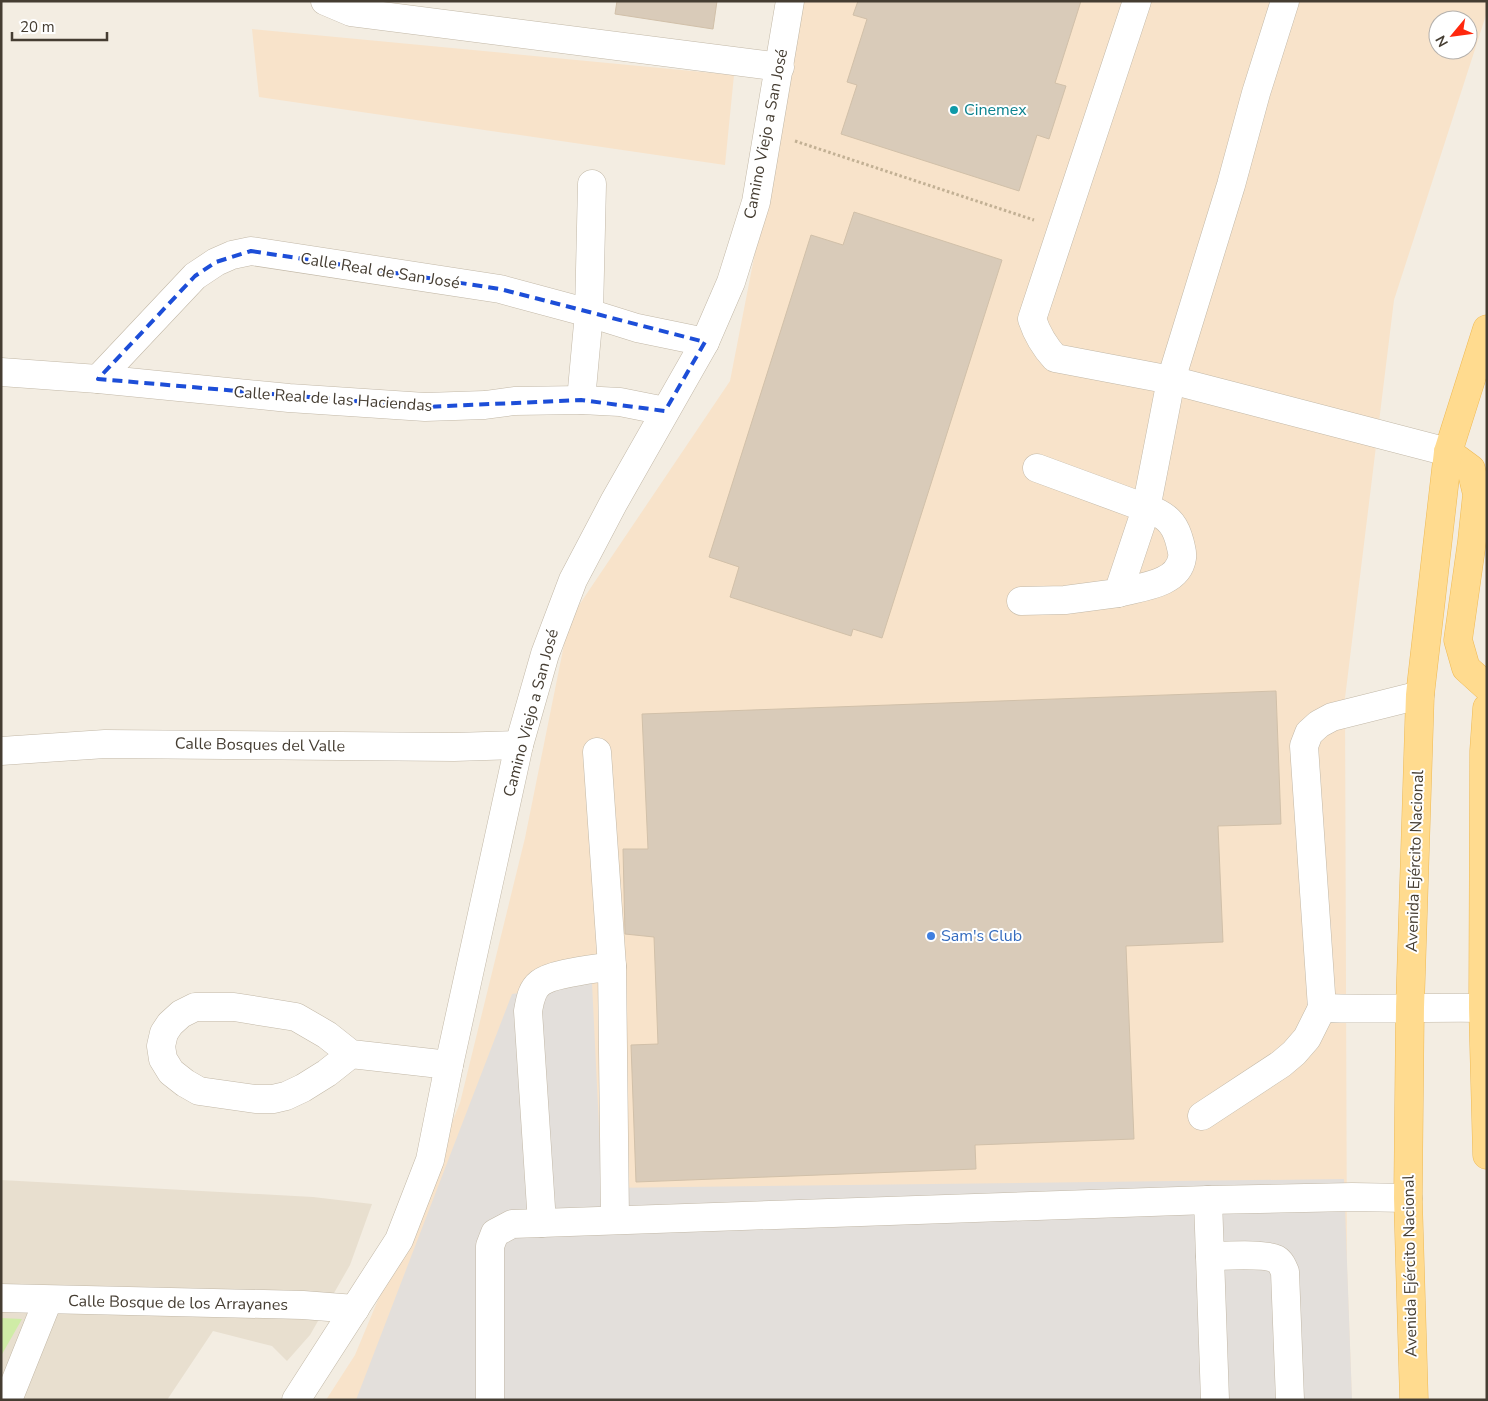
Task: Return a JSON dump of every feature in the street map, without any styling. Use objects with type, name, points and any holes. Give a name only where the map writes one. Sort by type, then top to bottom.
[{"type":"main road","name":"Avenida Ejército Nacional","points":[[1414,1400],[1408,1198],[1410,1007],[1420,695],[1448,452],[1487,329]]},
{"type":"main road","points":[[1448,452],[1471,468],[1477,494],[1458,640],[1466,668],[1487,687]]},
{"type":"main road","points":[[1487,708],[1483,1008],[1487,1154]]},
{"type":"street","points":[[325,1],[350,12],[780,67]]},
{"type":"street","name":"Camino Viejo a San José","points":[[296,1400],[399,1240],[430,1160],[519,745],[544,654],[573,580],[614,502],[705,342],[731,282],[756,202],[790,1]]},
{"type":"street","points":[[1137,1],[1032,319],[1038,337],[1046,349],[1055,358],[1171,380],[1448,452]]},
{"type":"street","points":[[1118,593],[1146,509],[1171,380],[1285,1]]},
{"type":"street","points":[[581,400],[589,313],[592,184]]},
{"type":"street","name":"Calle Real de San José","points":[[98,379],[195,276],[216,262],[232,255],[251,251],[500,290],[589,313],[637,328],[705,342]]},
{"type":"street","name":"Calle Real de las Haciendas","points":[[1,372],[98,379],[289,398],[425,407],[485,405],[514,401],[581,400],[620,402],[665,411]]},
{"type":"street","points":[[1021,601],[1065,600],[1118,593],[1159,582],[1174,575],[1182,557],[1177,530],[1166,517],[1038,468]]},
{"type":"street","points":[[1202,1116],[1294,1053],[1307,1038],[1322,1008],[1304,746],[1309,733],[1319,724],[1332,717],[1420,695]]},
{"type":"street","name":"Calle Bosques del Valle","points":[[1,751],[105,744],[454,747],[519,745]]},
{"type":"street","points":[[597,752],[612,966],[615,1220]]},
{"type":"street","points":[[542,1223],[528,1011],[531,996],[539,984],[549,978],[612,966]]},
{"type":"street","points":[[351,1054],[327,1074],[295,1092],[273,1100],[199,1091],[170,1072],[163,1059],[161,1046],[164,1033],[170,1024],[181,1014],[195,1007],[234,1007],[296,1018],[327,1035],[351,1054],[449,1065]]},
{"type":"street","points":[[1322,1008],[1483,1008]]},
{"type":"street","points":[[490,1400],[490,1246],[495,1233],[512,1224],[1208,1200],[1352,1197],[1408,1198]]},
{"type":"street","points":[[1208,1200],[1215,1400]]},
{"type":"street","points":[[1210,1256],[1267,1256],[1276,1259],[1282,1265],[1285,1272],[1290,1400]]},
{"type":"street","name":"Calle Bosque de los Arrayanes","points":[[1,1298],[303,1305],[355,1309]]},
{"type":"street","points":[[8,1400],[48,1300]]},
{"type":"path","points":[[768,132],[1061,229]]},
{"type":"highlighted area","points":[[251,251],[500,289],[705,342],[665,411],[581,400],[425,407],[98,379],[195,276],[216,262]]},
{"type":"shaded area","points":[[804,1],[1487,1],[1487,12],[1478,40],[1478,10],[1428,10],[1428,60],[1472,60],[1394,300],[1345,698],[1347,1267],[1352,1400],[326,1400],[355,1355],[460,1103],[525,838],[569,620],[730,381]]},
{"type":"shaded area","points":[[252,29],[734,75],[725,165],[259,97]]},
{"type":"shaded area","points":[[592,983],[602,1188],[1344,1179],[1352,1400],[356,1400],[512,994]]},
{"type":"shaded area","points":[[1,1180],[313,1197],[372,1204],[350,1265],[310,1335],[287,1361],[272,1346],[213,1331],[167,1400],[1,1400]]},
{"type":"green space","points":[[1,1318],[22,1319],[1,1356]]},
{"type":"building","points":[[617,1],[717,1],[713,29],[615,14]]},
{"type":"building","name":"Cinemex","points":[[858,1],[1081,1],[1055,83],[1066,86],[1049,139],[1037,135],[1019,191],[841,134],[857,85],[847,82],[867,19],[853,15]]},
{"type":"building","points":[[854,212],[1002,260],[882,638],[853,629],[851,636],[730,597],[739,567],[709,557],[811,235],[843,245]]},
{"type":"building","name":"Sam's Club","points":[[1276,691],[1281,824],[1218,826],[1223,942],[1126,946],[1134,1139],[975,1145],[976,1169],[636,1182],[631,1045],[658,1044],[654,937],[625,934],[623,849],[648,849],[642,714]]},
{"type":"place","name":"Cinemex","points":[[954,110]]},
{"type":"place","name":"Sam's Club","points":[[931,936]]}]
